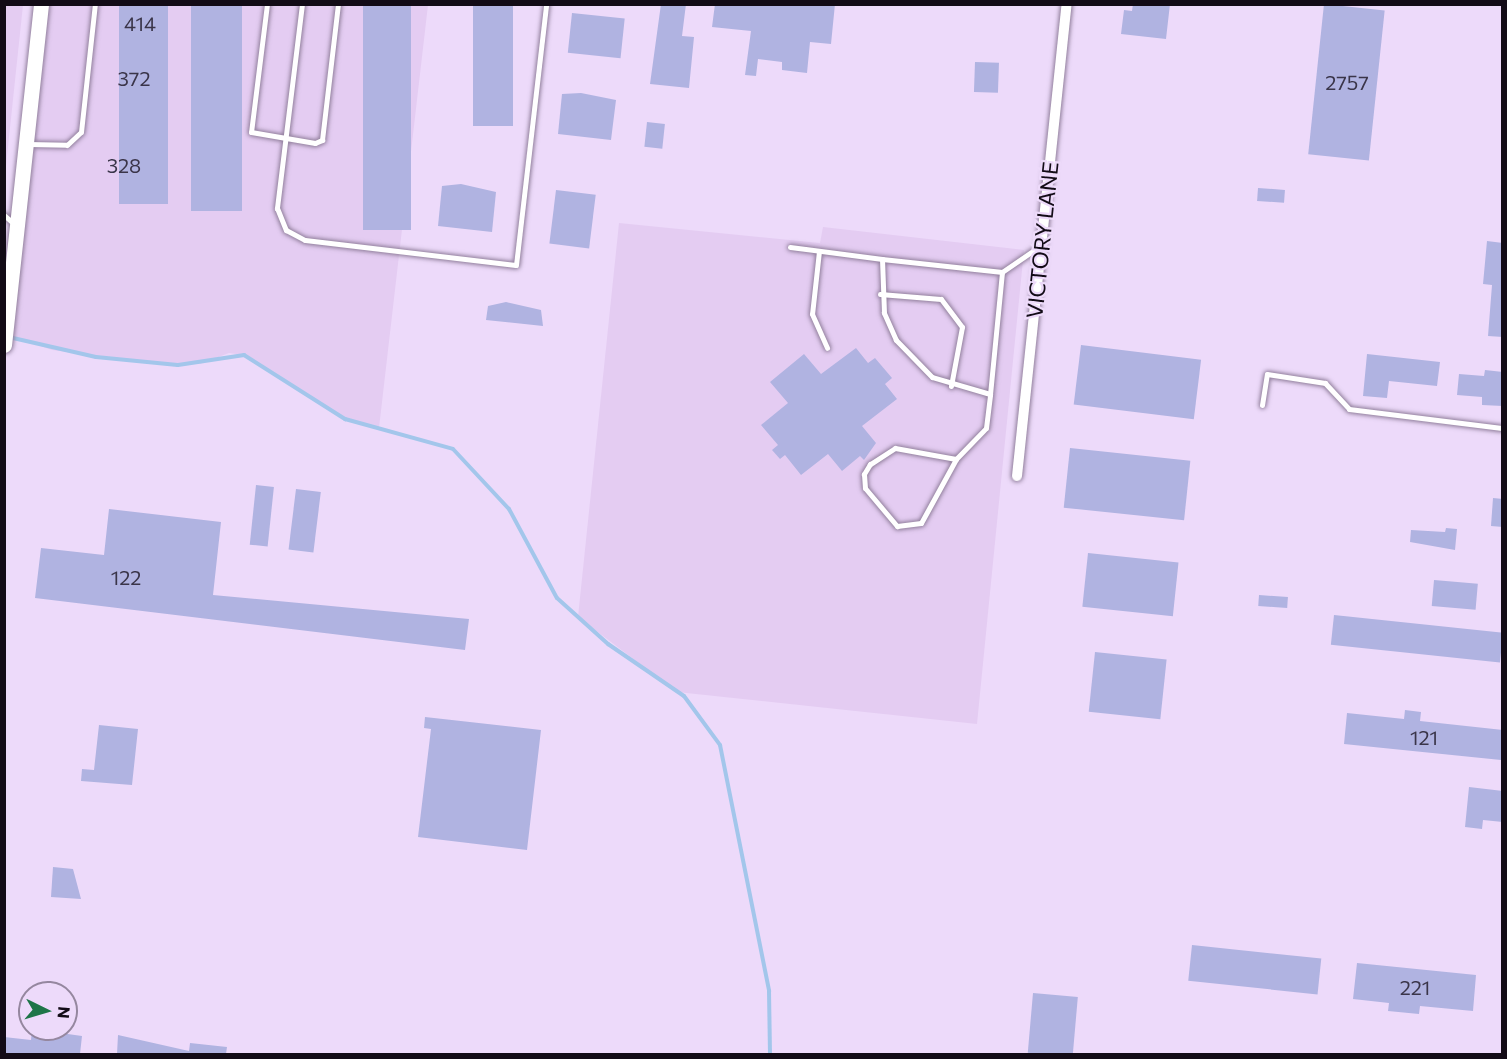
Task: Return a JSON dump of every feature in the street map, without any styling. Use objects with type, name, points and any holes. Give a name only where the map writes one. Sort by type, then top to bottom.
[{"type":"street","points":[[4,345],[41,4]]},
{"type":"street","name":"VICTORY LANE","points":[[1017,476],[1067,4]]},
{"type":"lane","points":[[26,144],[67,145],[81,132],[95,4]]},
{"type":"lane","points":[[267,4],[251,132],[285,140],[322,140],[338,4]]},
{"type":"lane","points":[[302,4],[277,208],[280,221],[294,237],[516,265],[546,4]]},
{"type":"lane","points":[[4,215],[17,228]]},
{"type":"lane","points":[[790,247],[882,260],[1002,272],[1041,246]]},
{"type":"lane","points":[[819,251],[812,314],[827,348]]},
{"type":"lane","points":[[882,260],[880,294],[896,339],[914,362],[951,386],[990,394]]},
{"type":"lane","points":[[956,459],[895,448],[870,464],[864,474],[865,488],[897,526],[910,528],[921,523],[956,459],[986,428],[1002,272]]},
{"type":"lane","points":[[880,294],[941,299],[962,327],[951,386]]},
{"type":"lane","points":[[1262,405],[1267,374],[1325,383],[1349,409],[1503,428]]},
{"type":"shaded area","points":[[4,5],[23,5],[5,175]]},
{"type":"shaded area","points":[[41,5],[428,5],[379,428],[345,419],[244,355],[229,353],[200,364],[146,362],[52,350],[6,334]]},
{"type":"shaded area","points":[[619,223],[820,243],[823,227],[1024,250],[977,724],[677,692],[578,617]]},
{"type":"building","points":[[119,4],[168,4],[168,204],[119,204]]},
{"type":"building","points":[[191,4],[242,4],[242,211],[191,211]]},
{"type":"building","points":[[363,4],[411,4],[411,230],[363,230]]},
{"type":"building","points":[[473,4],[513,4],[513,126],[473,126]]},
{"type":"building","points":[[661,4],[686,4],[682,36],[694,37],[689,88],[650,84]]},
{"type":"building","points":[[715,4],[835,4],[831,44],[810,42],[807,73],[782,70],[782,62],[758,59],[756,76],[745,75],[751,31],[712,27]]},
{"type":"building","points":[[1133,4],[1170,4],[1166,39],[1121,34],[1124,10],[1132,11]]},
{"type":"building","points":[[1324,4],[1385,10],[1369,161],[1308,154]]},
{"type":"building","points":[[572,13],[625,19],[621,58],[568,53]]},
{"type":"building","points":[[975,62],[999,63],[998,93],[974,92]]},
{"type":"building","points":[[581,93],[616,100],[611,140],[558,134],[562,94]]},
{"type":"building","points":[[647,122],[665,124],[662,149],[644,147]]},
{"type":"building","points":[[461,184],[496,192],[492,232],[438,226],[442,186]]},
{"type":"building","points":[[1258,188],[1285,190],[1284,203],[1257,201]]},
{"type":"building","points":[[556,190],[596,195],[589,248],[549,244]]},
{"type":"building","points":[[1487,241],[1503,243],[1503,337],[1488,336],[1492,285],[1483,284]]},
{"type":"building","points":[[506,302],[541,310],[543,326],[486,320],[488,306]]},
{"type":"building","points":[[1081,345],[1201,360],[1194,419],[1074,405]]},
{"type":"building","points":[[856,348],[868,363],[875,358],[892,378],[885,384],[897,399],[862,426],[876,443],[864,460],[860,456],[842,471],[828,454],[801,475],[785,455],[780,459],[772,450],[778,445],[761,425],[788,403],[770,382],[804,354],[821,374]]},
{"type":"building","points":[[1367,354],[1440,362],[1437,386],[1389,381],[1387,398],[1363,396]]},
{"type":"building","points":[[1485,370],[1503,372],[1503,406],[1482,405],[1482,397],[1457,395],[1459,374],[1484,376]]},
{"type":"building","points":[[1070,448],[1190,461],[1184,520],[1064,508]]},
{"type":"building","points":[[256,485],[274,487],[268,547],[250,545]]},
{"type":"building","points":[[296,489],[321,492],[313,553],[289,550]]},
{"type":"building","points":[[1493,498],[1503,499],[1503,527],[1491,526]]},
{"type":"building","points":[[109,509],[221,522],[213,595],[469,619],[465,650],[35,598],[41,548],[104,555]]},
{"type":"building","points":[[1446,528],[1457,529],[1455,550],[1410,542],[1411,530],[1445,532]]},
{"type":"building","points":[[1088,553],[1179,563],[1173,616],[1082,607]]},
{"type":"building","points":[[1434,580],[1478,584],[1476,610],[1432,606]]},
{"type":"building","points":[[1259,595],[1288,597],[1287,608],[1258,606]]},
{"type":"building","points":[[1334,615],[1502,633],[1500,663],[1331,645]]},
{"type":"building","points":[[1095,652],[1167,660],[1160,719],[1089,712]]},
{"type":"building","points":[[1405,710],[1421,712],[1420,721],[1503,730],[1501,760],[1344,744],[1347,713],[1404,719]]},
{"type":"building","points":[[425,717],[541,730],[527,850],[418,837],[431,729],[424,728]]},
{"type":"building","points":[[99,725],[138,729],[132,785],[81,781],[82,769],[94,770]]},
{"type":"building","points":[[1469,787],[1503,791],[1503,822],[1483,820],[1482,829],[1465,827]]},
{"type":"building","points":[[53,867],[73,869],[81,899],[51,897]]},
{"type":"building","points":[[1192,945],[1321,959],[1318,994],[1188,981]]},
{"type":"building","points":[[1357,963],[1476,975],[1473,1011],[1420,1006],[1419,1014],[1388,1011],[1389,1003],[1353,999]]},
{"type":"building","points":[[1033,993],[1078,997],[1073,1054],[1028,1053]]},
{"type":"building","points":[[78,1035],[82,1036],[80,1054],[4,1054],[4,1037],[18,1039],[18,1041],[78,1041]]},
{"type":"building","points":[[118,1035],[189,1051],[190,1043],[227,1047],[226,1054],[117,1054]]},
{"type":"waterway","points":[[13,338],[96,357],[178,365],[244,355],[345,419],[453,449],[509,509],[557,598],[608,644],[684,696],[720,745],[769,991],[770,1054]]}]
